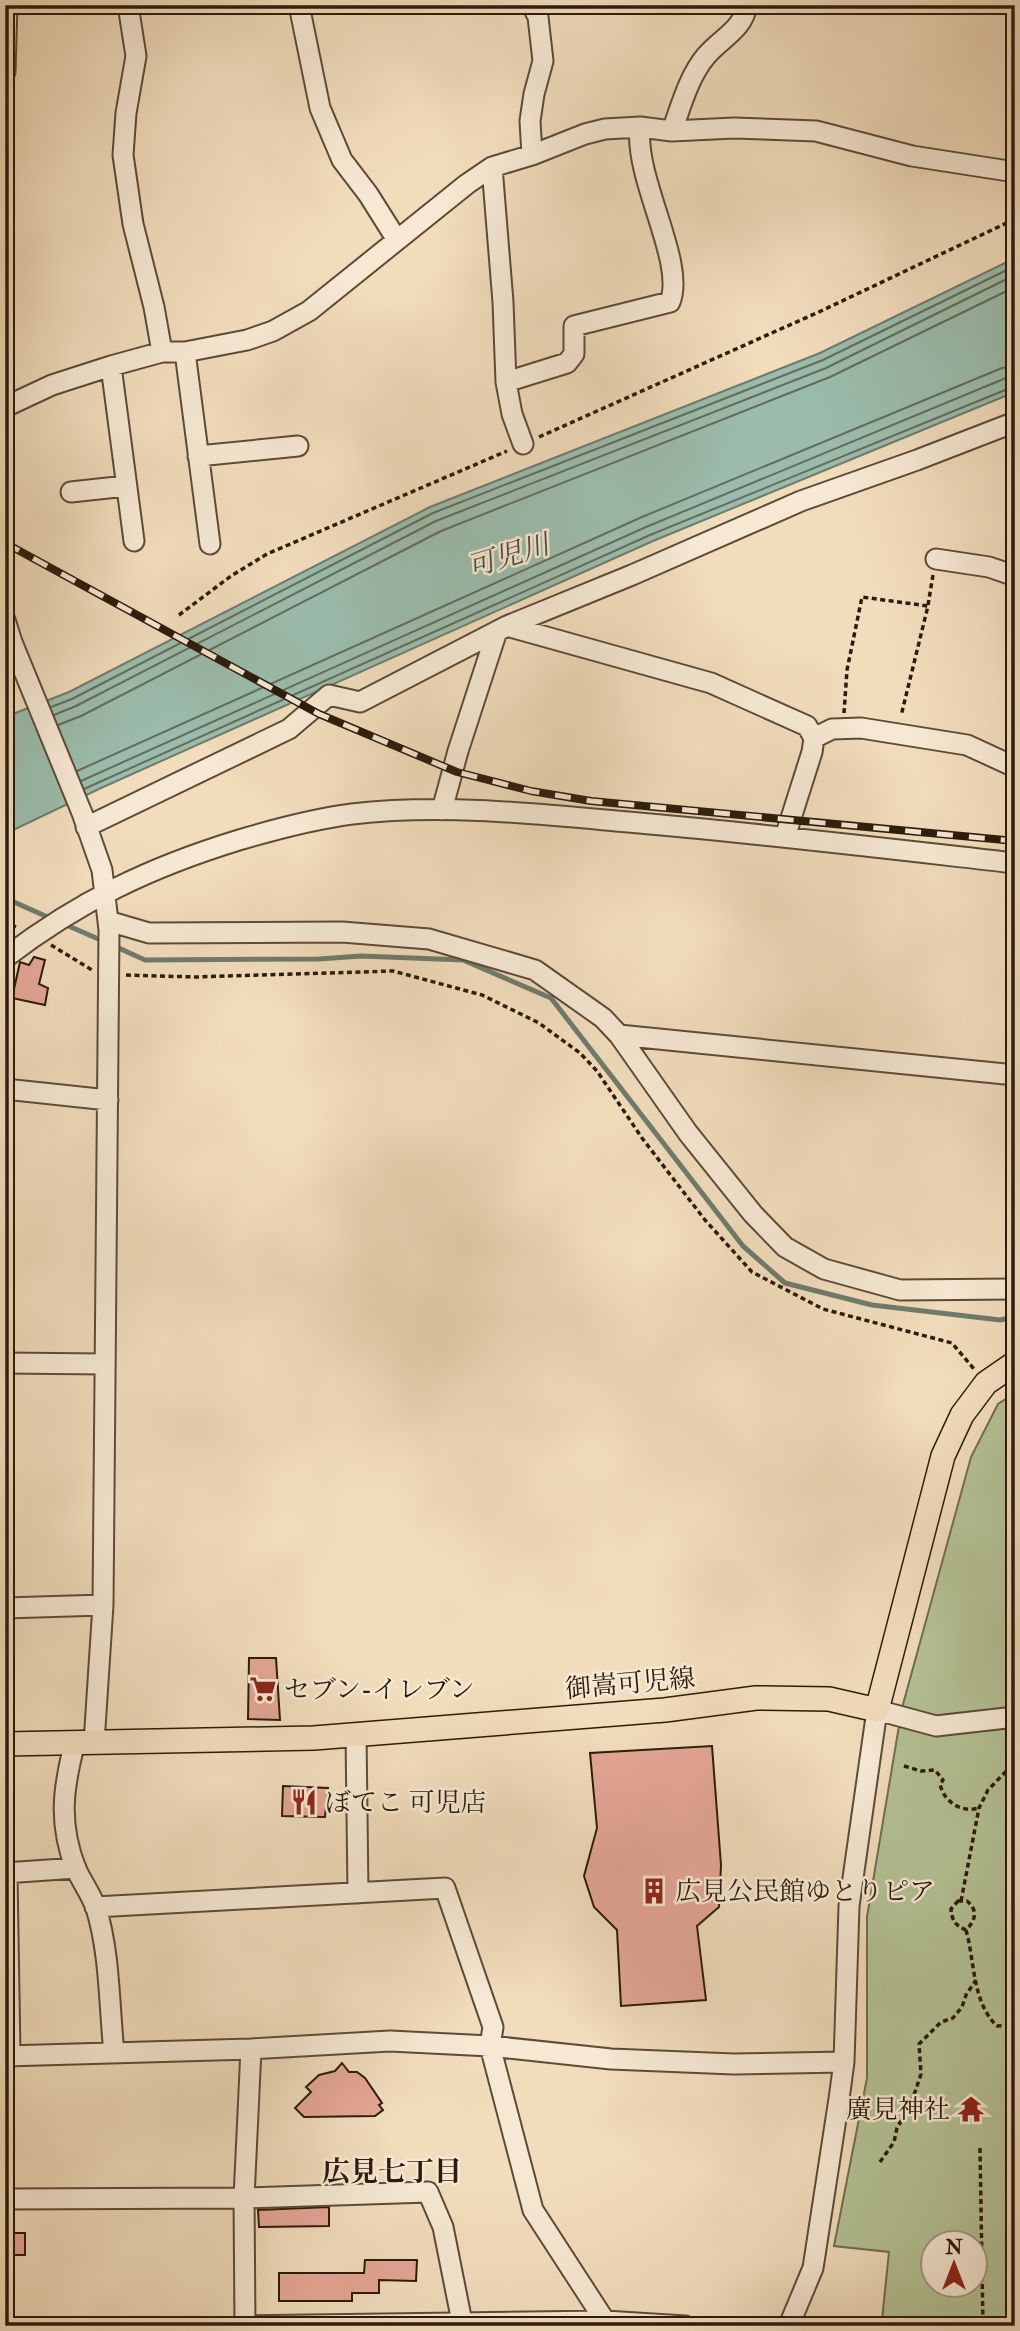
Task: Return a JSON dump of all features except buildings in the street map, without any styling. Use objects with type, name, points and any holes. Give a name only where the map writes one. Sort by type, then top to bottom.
[{"type":"main road","points":[[877,1710],[943,1456],[962,1415],[986,1383],[1015,1363]]},
{"type":"main road","name":"御嵩可児線","points":[[5,1744],[314,1738],[665,1710],[756,1698],[829,1699],[877,1710]]},
{"type":"street","points":[[5,72],[7,5]]},
{"type":"street","points":[[128,5],[136,56],[126,113],[124,155],[134,224],[162,352]]},
{"type":"street","points":[[299,5],[320,108],[342,160],[368,194],[397,240]]},
{"type":"street","points":[[532,5],[538,17],[543,61],[530,121],[532,155]]},
{"type":"street","points":[[671,131],[693,76],[706,55],[740,25],[747,5]]},
{"type":"street","points":[[506,382],[568,363],[574,354],[574,326],[670,302],[675,290],[666,247],[643,169],[638,143],[640,127]]},
{"type":"street","points":[[5,407],[52,385],[111,366],[162,352],[185,352],[247,340],[273,331],[309,311],[492,167],[605,129],[640,127],[671,131],[734,128],[816,131],[912,156],[1015,172]]},
{"type":"street","points":[[492,167],[503,302],[506,382],[512,414],[523,444]]},
{"type":"street","points":[[185,352],[210,544]]},
{"type":"street","points":[[111,366],[134,541]]},
{"type":"street","points":[[84,820],[289,729],[329,695],[360,702],[502,629],[801,500],[917,460],[1015,422]]},
{"type":"street","points":[[198,456],[298,446]]},
{"type":"street","points":[[71,492],[126,486]]},
{"type":"street","points":[[936,559],[989,567],[1015,576]]},
{"type":"street","points":[[5,620],[102,870],[109,925],[103,1605],[85,1742],[66,1776],[63,1815],[76,1868],[95,1906],[105,1955],[114,2053]]},
{"type":"street","points":[[502,629],[711,683],[807,726],[814,738],[813,752],[785,837]]},
{"type":"street","points":[[442,810],[458,751],[502,629]]},
{"type":"street","points":[[814,738],[832,729],[861,728],[967,745],[1015,767]]},
{"type":"street","points":[[5,958],[34,935],[72,911],[132,879],[186,857],[280,828],[352,814],[442,810],[524,813],[785,837],[1015,863]]},
{"type":"street","points":[[109,925],[149,933],[342,932],[429,939],[535,970],[603,1018],[619,1035],[688,1133],[753,1214],[785,1247],[824,1269],[900,1290],[1015,1289]]},
{"type":"street","points":[[619,1035],[1015,1075]]},
{"type":"street","points":[[5,1089],[107,1100]]},
{"type":"street","points":[[5,1363],[104,1364]]},
{"type":"street","points":[[5,1608],[103,1605]]},
{"type":"street","points":[[789,2325],[813,2268],[844,2062],[849,1906],[877,1710],[936,1726],[1015,1717]]},
{"type":"street","points":[[356,1734],[358,1893]]},
{"type":"street","points":[[76,1868],[6,1873],[8,2056],[251,2049],[390,2040],[490,2046],[611,2060],[734,2064],[844,2062]]},
{"type":"street","points":[[95,1906],[445,1888],[494,2027],[490,2046],[533,2210],[605,2323]]},
{"type":"street","points":[[245,2326],[244,2198],[251,2049]]},
{"type":"street","points":[[5,2199],[244,2198],[428,2192],[443,2227],[462,2322]]},
{"type":"street","points":[[239,2326],[462,2322],[685,2326]]},
{"type":"path","points":[[179,615],[231,576],[267,554],[821,311],[1015,219]]},
{"type":"path","points":[[897,734],[928,606],[936,559]]},
{"type":"path","points":[[842,729],[847,670],[862,597],[928,606]]},
{"type":"path","points":[[34,935],[100,975],[110,972],[195,977],[393,971],[482,995],[539,1024],[580,1053],[597,1071],[642,1138],[705,1220],[752,1272],[823,1309],[952,1343],[986,1383]]},
{"type":"path","points":[[961,1901],[979,1808],[988,1790],[1015,1762]]},
{"type":"path","points":[[904,1766],[921,1771],[935,1770],[943,1780],[940,1784],[942,1794],[955,1807],[972,1810],[979,1808]]},
{"type":"path","points":[[958,1901],[967,1901],[974,1906],[975,1915],[966,1930],[956,1925],[951,1917],[951,1909],[958,1901]]},
{"type":"path","points":[[966,1930],[980,2002],[987,2017],[998,2026],[1015,2025]]},
{"type":"path","points":[[880,2162],[894,2142],[897,2128],[911,2104],[918,2084],[921,2074],[919,2044],[941,2022],[953,2018],[962,2007],[975,1979]]},
{"type":"path","points":[[980,2148],[983,2326]]},
{"type":"shaded area","points":[[1015,1393],[1015,2326],[903,2326],[882,2320],[889,2252],[834,2246],[867,2078],[867,1917],[902,1708],[971,1457],[998,1404]]},
{"type":"water","name":"可児川","points":[[1015,258],[1015,392],[653,541],[101,788],[5,834],[5,717],[69,692],[430,507],[820,353]]},
{"type":"waterway","points":[[5,898],[52,919]]},
{"type":"waterway","points":[[64,924],[103,941]]},
{"type":"waterway","points":[[112,945],[145,960],[319,959],[361,956],[463,960],[551,998],[743,1246],[785,1283],[872,1305],[1000,1320],[1015,1317]]},
{"type":"railway","points":[[5,543],[319,714],[457,772],[531,791],[591,801],[1015,841]]},
{"type":"place","name":"セブン-イレブン","points":[[263,1689]]},
{"type":"place","name":"ぼてこ 可児店","points":[[304,1802]]},
{"type":"place","name":"広見公民館ゆとりピア","points":[[654,1891]]},
{"type":"place","name":"廣見神社","points":[[971,2109]]},
{"type":"district","name":"広見七丁目","points":[[392,2171]]}]
